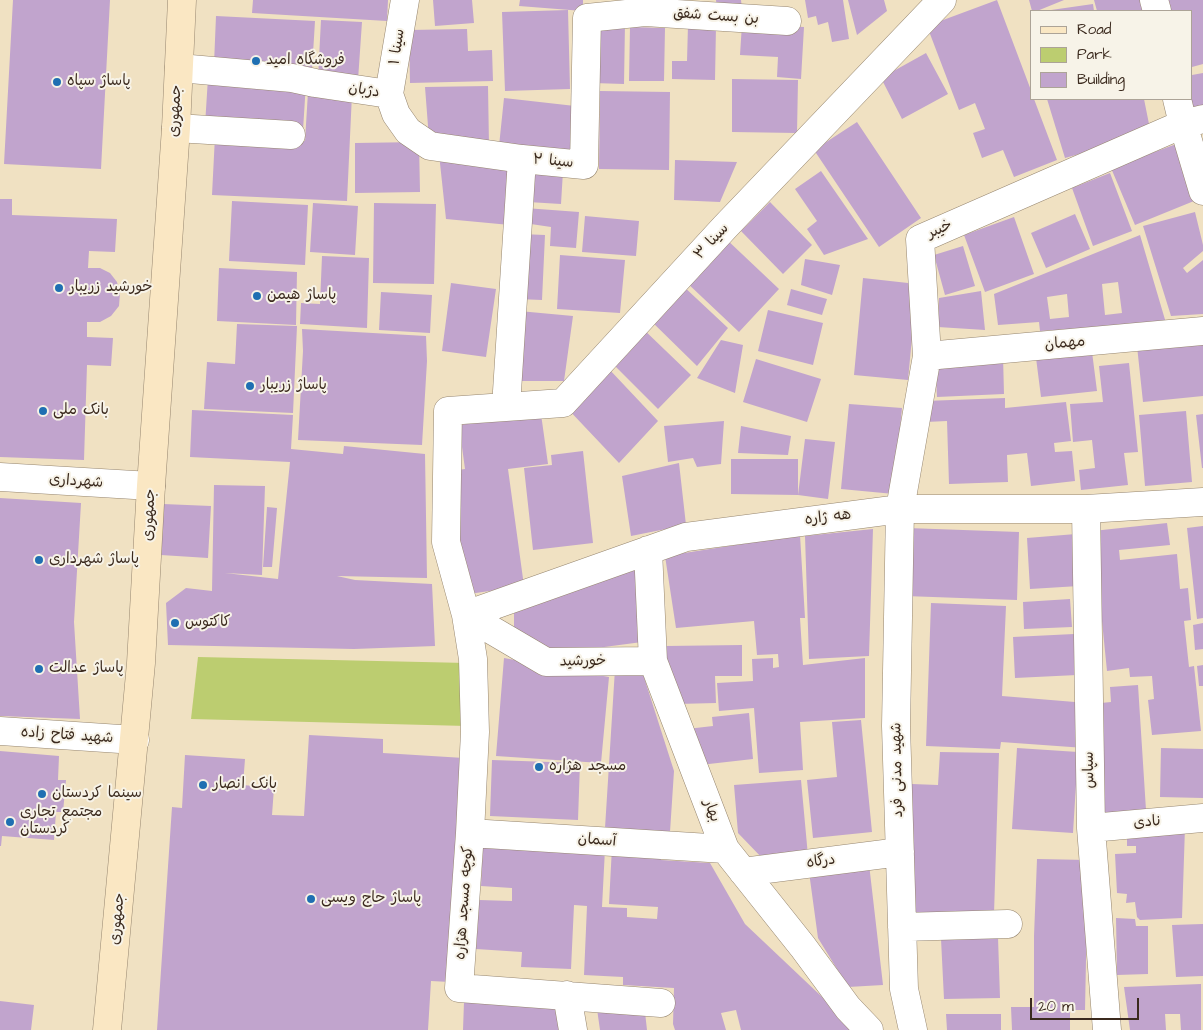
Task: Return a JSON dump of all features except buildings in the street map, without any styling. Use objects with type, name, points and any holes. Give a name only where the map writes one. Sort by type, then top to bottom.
[{"type":"street","name":"جمهوری","points":[[107,1030],[142,663],[176,128],[182,0]]},
{"type":"street","name":"سینا ۱","points":[[390,94],[405,0]]},
{"type":"street","name":"سینا ۳","points":[[448,411],[563,403],[725,227],[942,0]]},
{"type":"street","name":"سینا ۲","points":[[506,407],[522,160],[584,165],[587,18],[646,6]]},
{"type":"street","name":"بن بست شفق","points":[[646,6],[787,21]]},
{"type":"street","name":"دژبان","points":[[179,68],[292,78],[390,94],[396,114],[408,131],[430,146],[522,160]]},
{"type":"street","points":[[1187,114],[1203,191]]},
{"type":"street","name":"خیبر","points":[[900,509],[927,356],[920,239],[1187,114]]},
{"type":"street","points":[[176,128],[291,135]]},
{"type":"street","name":"مهمان","points":[[927,356],[1203,331]]},
{"type":"street","name":"کوچه مسجد هژاره","points":[[448,411],[446,542],[466,615],[473,659],[474,723],[470,833],[459,988],[661,1003]]},
{"type":"street","name":"شهرداری","points":[[0,477],[152,486]]},
{"type":"street","name":"هه ژاره","points":[[466,615],[686,537],[900,509],[1086,510],[1203,502]]},
{"type":"street","name":"شهید مدنی فرد","points":[[900,509],[896,726],[904,988],[913,1030]]},
{"type":"street","name":"سپاس","points":[[1086,510],[1091,828],[1107,1030]]},
{"type":"street","name":"بهار","points":[[648,550],[653,661],[725,849],[803,947],[848,1008],[869,1030]]},
{"type":"street","name":"خورشید","points":[[466,615],[546,662],[653,661]]},
{"type":"street","name":"شهید فتاح زاده","points":[[0,731],[135,740]]},
{"type":"street","name":"نادی","points":[[1091,828],[1203,818]]},
{"type":"street","name":"آسمان","points":[[470,833],[725,849]]},
{"type":"street","name":"درگاه","points":[[743,872],[900,852]]},
{"type":"street","points":[[902,926],[1008,924]]},
{"type":"street","points":[[567,995],[573,1030]]},
{"type":"green space","points":[[198,657],[467,663],[467,726],[191,719]]},
{"type":"place","name":"فروشگاه امید","points":[[256,61]]},
{"type":"place","name":"پاساژ سپاه","points":[[57,82]]},
{"type":"place","name":"خورشید زریبار","points":[[59,288]]},
{"type":"place","name":"پاساژ هیمن","points":[[257,296]]},
{"type":"place","name":"پاساژ زریبار","points":[[250,386]]},
{"type":"place","name":"بانک ملی","points":[[43,411]]},
{"type":"place","name":"پاساژ شهرداری","points":[[39,560]]},
{"type":"place","name":"کاکتوس","points":[[175,623]]},
{"type":"place","name":"پاساژ عدالت","points":[[39,669]]},
{"type":"place","name":"مسجد هژاره","points":[[539,767]]},
{"type":"place","name":"بانک انصار","points":[[203,785]]},
{"type":"place","name":"سینما کردستان","points":[[42,794]]},
{"type":"place","name":"مجتمع تجاری کردستان","points":[[10,822]]},
{"type":"place","name":"پاساژ حاج ویسی","points":[[311,899]]}]
